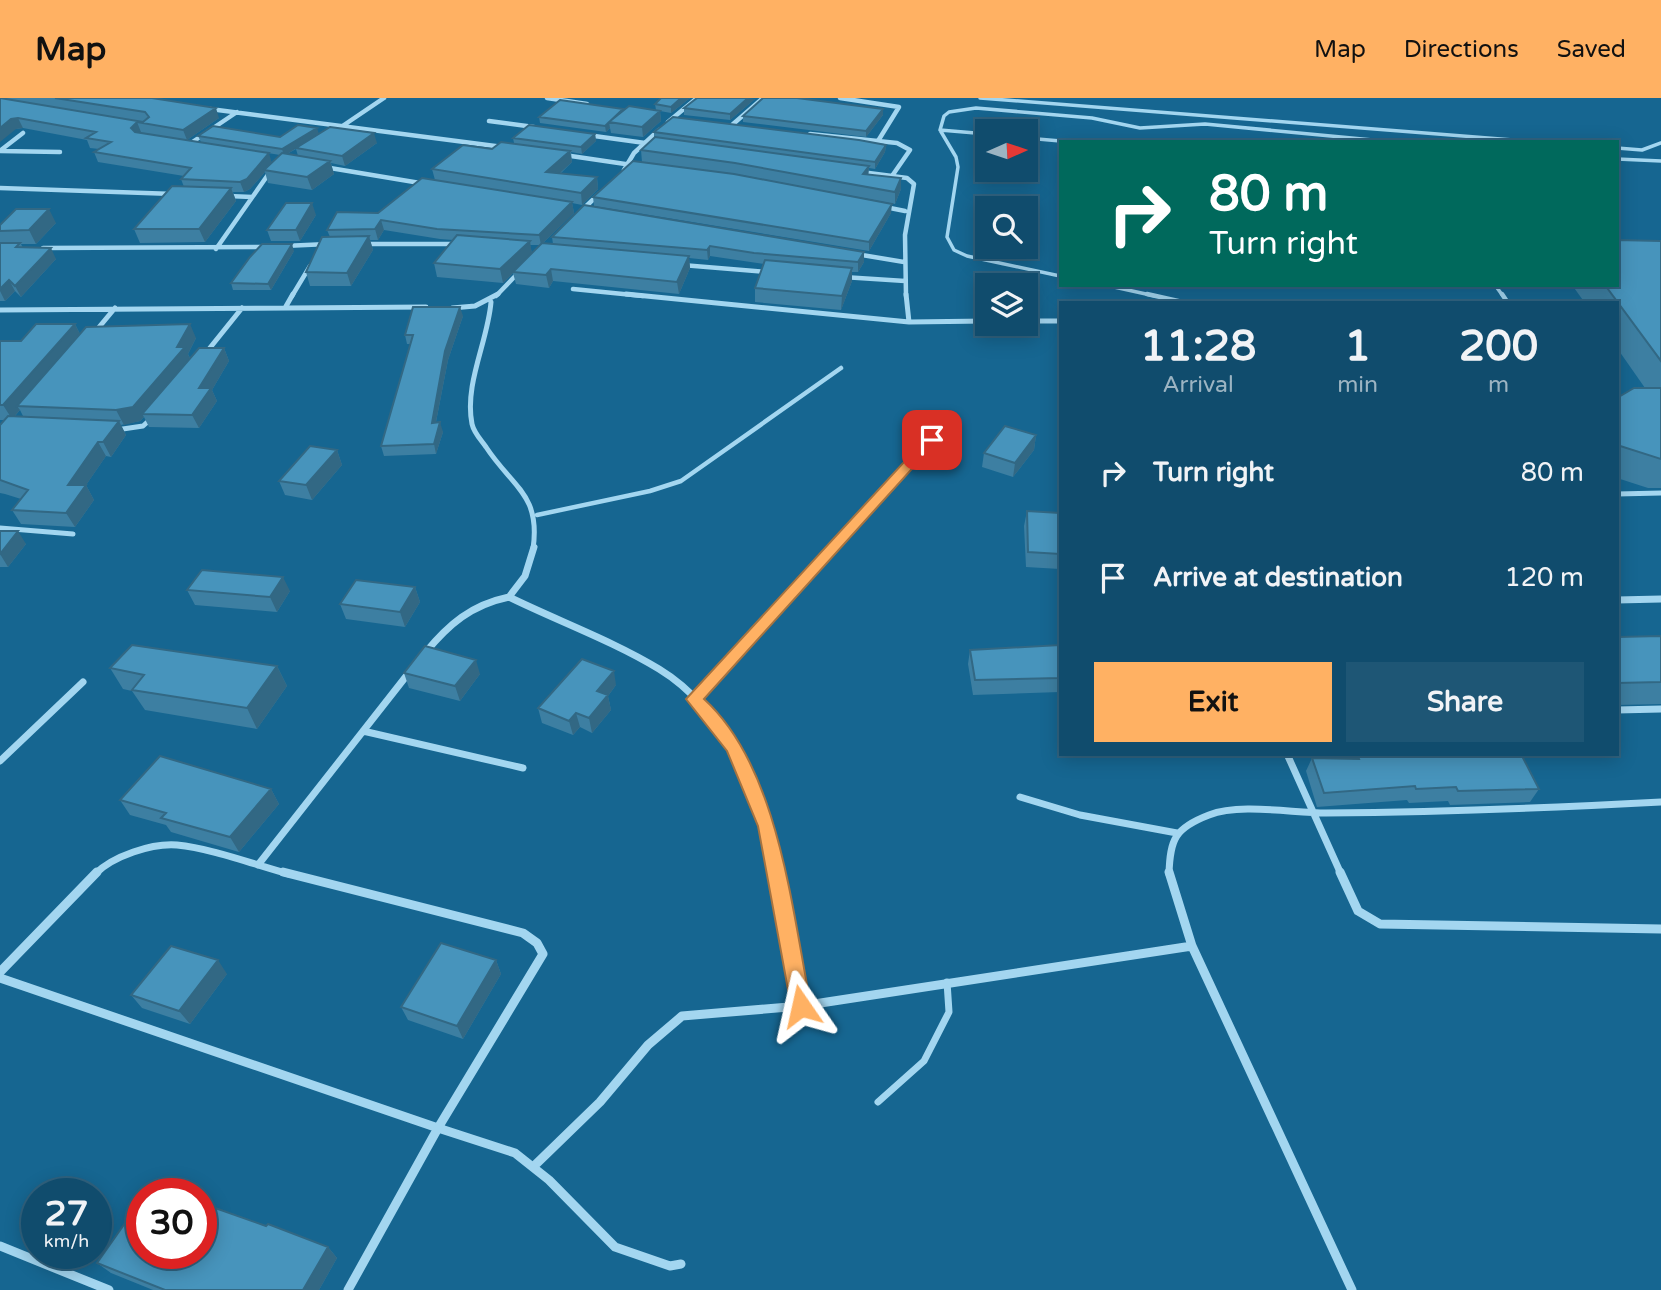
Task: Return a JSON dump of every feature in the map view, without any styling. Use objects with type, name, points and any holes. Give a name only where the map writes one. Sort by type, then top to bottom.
[{"type":"street","points":[[330,133],[384,98]]},
{"type":"street","points":[[547,98],[597,106]]},
{"type":"street","points":[[620,174],[644,143],[697,98]]},
{"type":"street","points":[[732,125],[763,98]]},
{"type":"street","points":[[840,98],[899,107],[878,141]]},
{"type":"street","points":[[206,108],[507,148]]},
{"type":"street","points":[[188,145],[237,113]]},
{"type":"street","points":[[660,116],[685,119]]},
{"type":"street","points":[[489,121],[541,128]]},
{"type":"street","points":[[720,124],[746,127]]},
{"type":"street","points":[[799,132],[902,144],[910,150],[892,176]]},
{"type":"street","points":[[0,151],[23,133]]},
{"type":"street","points":[[579,134],[657,145]]},
{"type":"street","points":[[177,143],[202,147]]},
{"type":"street","points":[[0,151],[60,152]]},
{"type":"street","points":[[562,155],[642,167]]},
{"type":"street","points":[[216,249],[271,170],[282,161]]},
{"type":"street","points":[[322,167],[430,184]]},
{"type":"street","points":[[850,171],[914,181],[905,211],[904,262],[909,321]]},
{"type":"street","points":[[0,188],[182,195]]},
{"type":"street","points":[[574,218],[601,191]]},
{"type":"street","points":[[224,196],[252,197]]},
{"type":"street","points":[[879,206],[905,211]]},
{"type":"street","points":[[570,207],[596,211]]},
{"type":"street","points":[[285,308],[329,234]]},
{"type":"street","points":[[33,248],[216,249],[336,244]]},
{"type":"street","points":[[361,244],[466,244]]},
{"type":"street","points":[[850,253],[904,262]]},
{"type":"street","points":[[445,308],[471,309],[491,302],[529,263]]},
{"type":"street","points":[[675,264],[780,273]]},
{"type":"street","points":[[835,276],[905,281]]},
{"type":"street","points":[[573,289],[909,321],[975,321]]},
{"type":"street","points":[[258,865],[442,632],[469,607],[509,597],[528,573],[536,541],[537,515],[519,483],[486,450],[472,425],[476,370],[491,321],[491,302]]},
{"type":"street","points":[[0,310],[432,307]]},
{"type":"street","points":[[88,340],[115,308]]},
{"type":"street","points":[[197,365],[242,308]]},
{"type":"street","points":[[1038,321],[1059,321]]},
{"type":"street","points":[[110,429],[143,426],[161,407]]},
{"type":"street","points":[[1619,494],[1661,493]]},
{"type":"street","points":[[0,528],[73,534]]},
{"type":"street","points":[[509,597],[661,670],[706,710],[734,749],[767,826],[801,1006]]},
{"type":"street","points":[[1619,600],[1661,599]]},
{"type":"street","points":[[0,761],[83,682]]},
{"type":"street","points":[[1619,710],[1661,709]]},
{"type":"street","points":[[363,731],[523,768]]},
{"type":"street","points":[[1288,756],[1358,911],[1380,924],[1661,929]]},
{"type":"street","points":[[1020,797],[1080,815],[1177,833]]},
{"type":"street","points":[[1352,1290],[1192,946],[1168,874],[1170,845],[1177,833],[1210,814],[1236,810],[1313,814],[1490,811],[1661,802]]},
{"type":"street","points":[[0,972],[104,865],[142,850],[176,845],[523,933],[537,943],[543,954],[438,1128],[348,1290]]},
{"type":"street","points":[[533,1167],[600,1102],[648,1045],[682,1016],[801,1006],[1192,946]]},
{"type":"street","points":[[0,978],[515,1153],[533,1167],[615,1247],[670,1266],[681,1264]]},
{"type":"street","points":[[0,1246],[109,1290]]},
{"type":"lane","points":[[980,98],[1514,140]]},
{"type":"lane","points":[[1059,276],[955,253],[947,237],[958,167],[956,157],[940,130],[944,116],[949,112],[976,108],[1092,118],[1140,128],[1205,124],[1348,139]]},
{"type":"lane","points":[[940,130],[975,133]]},
{"type":"lane","points":[[1038,139],[1059,141]]},
{"type":"lane","points":[[1619,148],[1642,150],[1661,143]]},
{"type":"lane","points":[[1619,159],[1661,161]]},
{"type":"lane","points":[[1114,287],[1178,301]]},
{"type":"lane","points":[[537,515],[650,491],[681,481],[841,368]]},
{"type":"lane","points":[[694,699],[932,440]]},
{"type":"lane","points":[[878,1102],[924,1062],[949,1012],[947,982]]},
{"type":"building","points":[[0,98],[143,122],[149,117],[145,112],[55,98],[152,98],[216,108],[183,130],[137,122],[131,128],[135,132],[269,153],[247,179],[240,182],[181,179],[191,168],[94,152],[111,142],[86,138],[96,132],[18,118],[11,119],[0,128]]},
{"type":"building","points":[[661,98],[681,98],[671,107],[655,104]]},
{"type":"building","points":[[697,98],[748,98],[730,114],[684,108]]},
{"type":"building","points":[[763,98],[797,98],[883,109],[866,131],[743,116]]},
{"type":"building","points":[[560,100],[623,109],[605,126],[539,117]]},
{"type":"building","points":[[629,106],[660,111],[642,127],[609,122]]},
{"type":"building","points":[[673,117],[886,145],[875,162],[654,132]]},
{"type":"building","points":[[298,125],[317,128],[282,149],[198,136],[213,126],[280,137]]},
{"type":"building","points":[[529,125],[595,134],[581,147],[513,138]]},
{"type":"building","points":[[330,127],[374,133],[342,156],[296,148]]},
{"type":"building","points":[[655,137],[869,166],[863,174],[901,178],[895,192],[735,163],[641,150]]},
{"type":"building","points":[[501,142],[570,151],[546,172],[597,177],[581,193],[432,169],[463,145],[492,149]]},
{"type":"building","points":[[282,153],[330,161],[307,177],[264,170]]},
{"type":"building","points":[[633,161],[734,174],[892,204],[869,242],[593,197]]},
{"type":"building","points":[[422,178],[572,202],[539,235],[437,229],[381,220],[375,229],[327,230],[337,212],[378,213]]},
{"type":"building","points":[[172,186],[231,188],[199,229],[134,229]]},
{"type":"building","points":[[286,203],[312,203],[296,230],[267,230]]},
{"type":"building","points":[[584,205],[864,252],[858,262],[754,253],[710,246],[707,250],[552,237]]},
{"type":"building","points":[[16,209],[49,209],[29,230],[0,231],[0,225]]},
{"type":"building","points":[[457,235],[530,241],[500,269],[434,263]]},
{"type":"building","points":[[369,236],[347,273],[306,272],[322,237]]},
{"type":"building","points":[[1619,240],[1661,241],[1661,361],[1619,301],[1606,287],[1619,287]]},
{"type":"building","points":[[0,243],[20,243],[16,247],[51,248],[15,286],[9,280],[0,289]]},
{"type":"building","points":[[542,243],[689,256],[677,282],[551,269],[546,275],[513,272]]},
{"type":"building","points":[[262,244],[292,244],[268,284],[231,283],[250,257]]},
{"type":"building","points":[[765,260],[852,268],[842,296],[755,288]]},
{"type":"building","points":[[413,307],[460,307],[445,351],[432,423],[440,422],[434,444],[381,446],[413,335],[405,335]]},
{"type":"building","points":[[36,324],[75,324],[3,405],[0,405],[0,341],[21,341]]},
{"type":"building","points":[[190,324],[177,347],[185,347],[133,407],[116,410],[17,406],[86,327]]},
{"type":"building","points":[[199,348],[224,348],[199,388],[211,388],[192,415],[142,414]]},
{"type":"building","points":[[1634,388],[1661,388],[1661,459],[1619,446],[1619,397]]},
{"type":"building","points":[[8,416],[119,421],[103,442],[98,442],[68,485],[86,485],[66,513],[12,510],[28,490],[0,480],[0,425]]},
{"type":"building","points":[[1005,426],[1036,435],[1015,463],[984,453]]},
{"type":"building","points":[[310,446],[337,450],[306,485],[279,481]]},
{"type":"building","points":[[1027,511],[1059,513],[1059,554],[1028,552]]},
{"type":"building","points":[[0,531],[18,531],[0,554]]},
{"type":"building","points":[[202,570],[283,577],[270,597],[187,590]]},
{"type":"building","points":[[356,580],[415,587],[400,612],[340,604]]},
{"type":"building","points":[[1661,636],[1661,682],[1619,683],[1619,637]]},
{"type":"building","points":[[132,645],[277,666],[247,708],[132,690],[144,675],[110,668]]},
{"type":"building","points":[[1059,645],[1059,678],[975,680],[970,650]]},
{"type":"building","points":[[425,646],[476,660],[455,686],[404,673]]},
{"type":"building","points":[[582,659],[614,671],[597,691],[608,695],[589,718],[576,713],[569,721],[538,708]]},
{"type":"building","points":[[160,756],[271,789],[230,837],[161,818],[166,813],[120,800]]},
{"type":"building","points":[[1358,756],[1522,756],[1539,789],[1458,791],[1456,787],[1416,789],[1415,786],[1324,793],[1312,758],[1359,759]]},
{"type":"building","points":[[441,943],[496,960],[457,1026],[401,1007]]},
{"type":"building","points":[[171,946],[218,960],[179,1011],[131,995]]},
{"type":"building","points":[[217,1209],[266,1226],[268,1224],[328,1247],[303,1290],[165,1290],[112,1269],[112,1242],[126,1222],[126,1269],[217,1269]]},
{"type":"route","points":[[801,1006],[767,826],[734,749],[706,710],[694,699],[932,440]]}]
